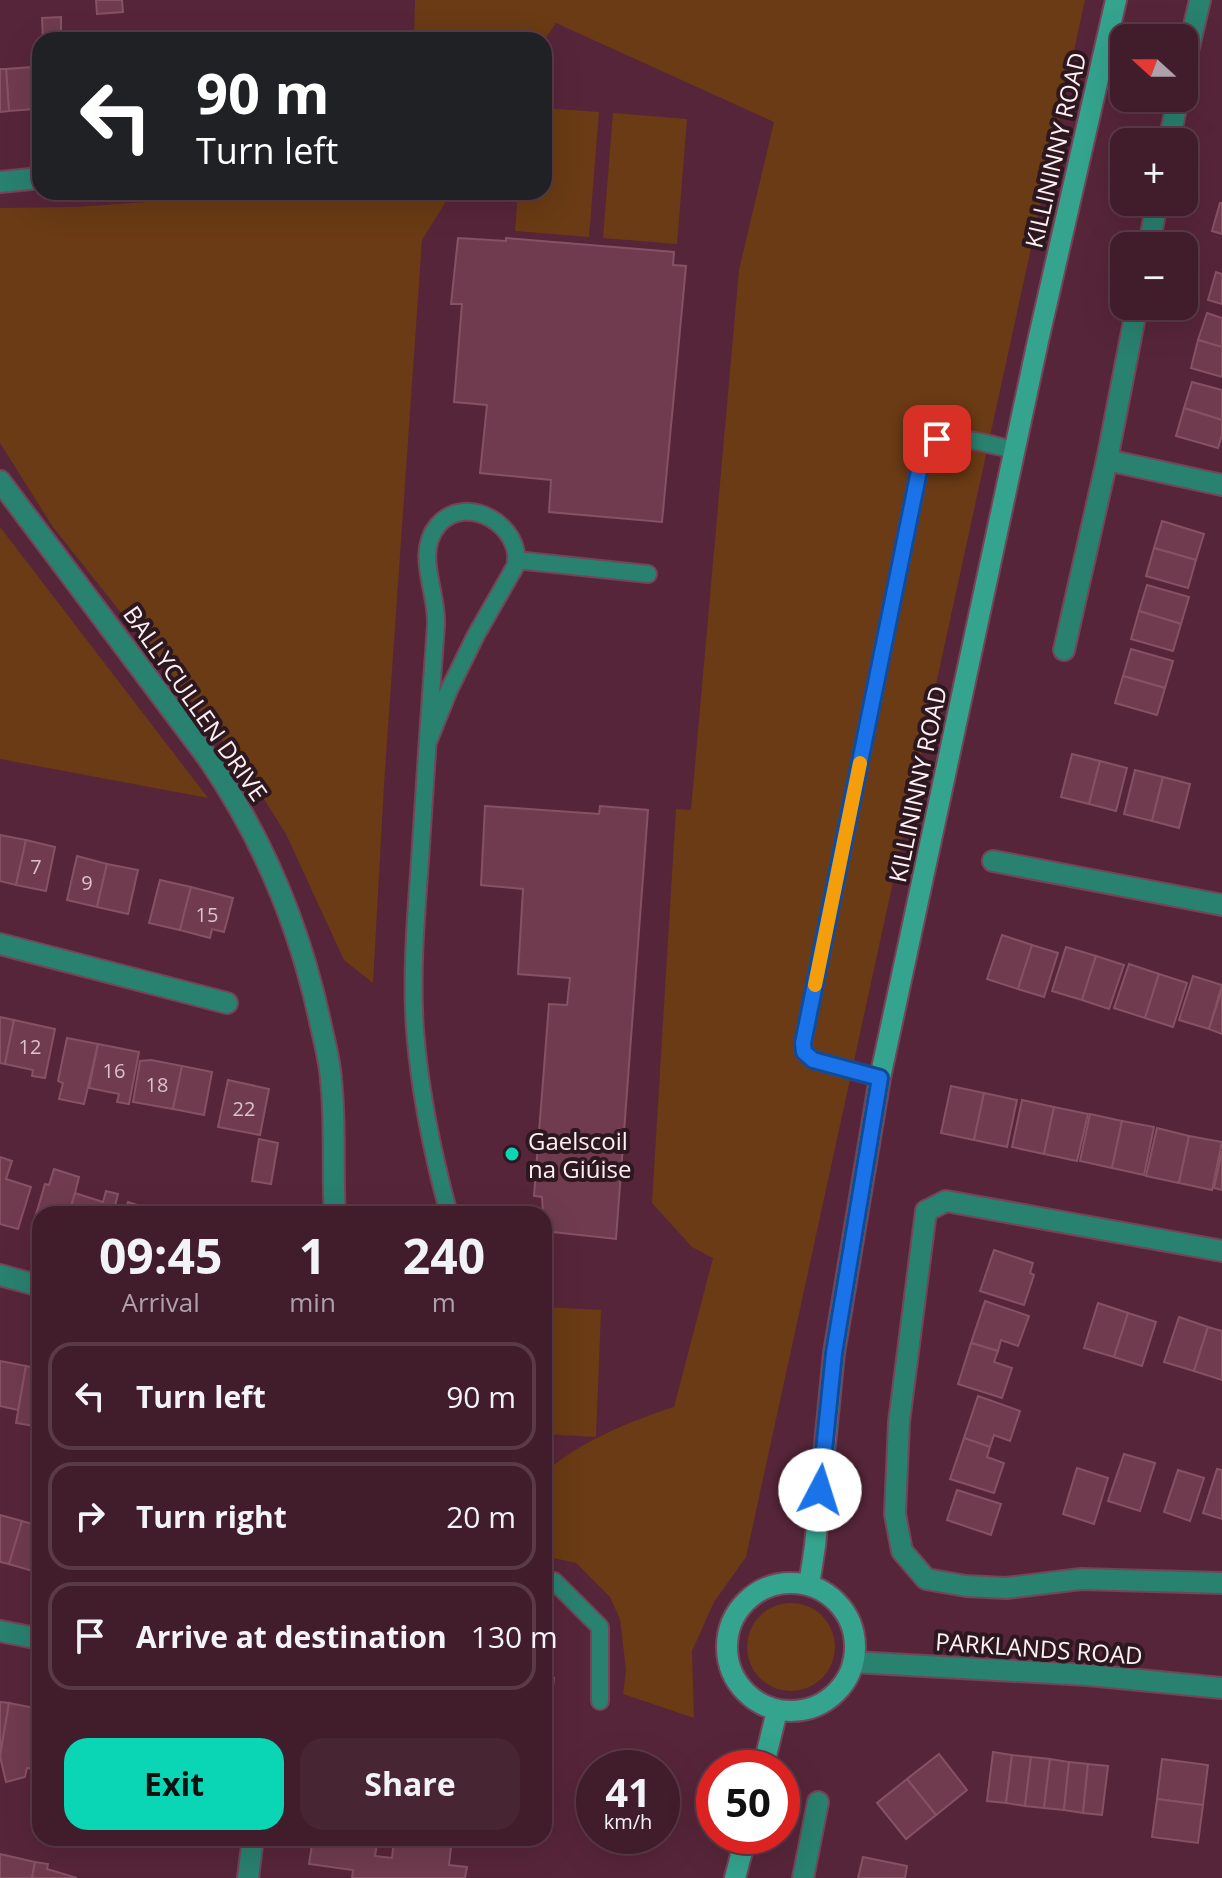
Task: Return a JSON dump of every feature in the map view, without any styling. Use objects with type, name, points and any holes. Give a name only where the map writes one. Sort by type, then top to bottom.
[{"type":"main road","name":"KILLININNY ROAD","points":[[809,1585],[834,1353],[880,1078],[1015,450],[1116,0]]},
{"type":"main road","points":[[780,1584],[809,1585],[838,1603],[849,1621],[855,1641],[853,1662],[845,1681],[831,1697],[813,1707],[777,1711],[752,1699],[738,1683],[729,1664],[727,1643],[732,1622],[743,1604],[760,1591],[780,1584]]},
{"type":"main road","points":[[767,1750],[777,1711]]},
{"type":"main road","points":[[735,1878],[741,1854]]},
{"type":"street","points":[[1194,24],[1200,0]]},
{"type":"street","points":[[0,182],[32,179]]},
{"type":"street","points":[[1064,650],[1107,460],[1134,320]]},
{"type":"street","points":[[1107,460],[1222,485]]},
{"type":"street","name":"BALLYCULLEN DRIVE","points":[[0,481],[199,746],[233,795],[257,838],[295,927],[314,993],[331,1076],[335,1206]]},
{"type":"street","points":[[993,861],[1222,905]]},
{"type":"street","points":[[0,944],[227,1003]]},
{"type":"street","points":[[1222,1251],[946,1201],[926,1211],[899,1422],[895,1514],[902,1551],[926,1579],[966,1586],[1006,1588],[1081,1579],[1222,1583]]},
{"type":"street","points":[[0,1275],[32,1284]]},
{"type":"street","points":[[0,1631],[32,1637]]},
{"type":"street","name":"PARKLANDS ROAD","points":[[853,1662],[1088,1675],[1222,1688]]},
{"type":"street","points":[[803,1878],[818,1802]]},
{"type":"street","points":[[248,1878],[252,1846]]},
{"type":"lane","points":[[880,1078],[813,1060],[804,1052],[803,1043],[920,466],[925,449],[937,439],[952,438],[1015,450]]},
{"type":"lane","points":[[428,742],[449,690],[516,560],[514,543],[507,531],[489,517],[478,513],[445,518],[436,528],[428,548],[428,570],[436,617],[414,952],[415,1030],[427,1132],[447,1206]]},
{"type":"lane","points":[[516,560],[648,574]]},
{"type":"lane","points":[[552,1581],[600,1627],[600,1701]]},
{"type":"shaded area","points":[[415,0],[1085,0],[746,1557],[714,1602],[692,1651],[694,1718],[623,1694],[626,1670],[620,1619],[610,1597],[576,1563],[552,1558],[552,1467],[573,1451],[606,1434],[674,1407],[713,1258],[692,1247],[652,1203],[676,809],[691,810],[739,270],[774,122],[556,23],[550,32],[414,32]]},
{"type":"shaded area","points":[[552,109],[599,112],[589,237],[515,231],[517,200],[552,200]]},
{"type":"shaded area","points":[[613,113],[687,119],[677,244],[603,238]]},
{"type":"shaded area","points":[[174,200],[447,200],[422,240],[373,983],[344,960],[286,834],[245,769],[53,527],[0,443],[0,208],[76,207]]},
{"type":"shaded area","points":[[0,527],[208,798],[0,759]]},
{"type":"shaded area","points":[[552,1307],[601,1310],[596,1437],[552,1434]]},
{"type":"shaded area","points":[[782,1603],[800,1603],[816,1610],[828,1622],[835,1638],[835,1656],[828,1672],[816,1684],[800,1691],[782,1691],[766,1684],[754,1672],[747,1656],[747,1638],[754,1622],[766,1610]]},
{"type":"building","points":[[96,0],[122,0],[123,12],[97,14]]},
{"type":"building","points":[[61,17],[61,32],[43,32],[42,18]]},
{"type":"building","points":[[32,67],[32,109],[9,111],[6,69]]},
{"type":"building","points":[[0,69],[6,69],[9,111],[0,112]]},
{"type":"building","points":[[1222,203],[1222,234],[1212,231]]},
{"type":"building","points":[[458,238],[506,241],[506,238],[674,252],[673,265],[686,266],[662,522],[549,512],[551,480],[480,473],[487,405],[454,402],[462,304],[451,304]]},
{"type":"building","points":[[1216,272],[1222,274],[1222,304],[1208,300]]},
{"type":"building","points":[[1207,313],[1222,318],[1222,347],[1198,340]]},
{"type":"building","points":[[1198,340],[1222,347],[1222,377],[1191,368]]},
{"type":"building","points":[[1192,382],[1222,390],[1222,420],[1184,408]]},
{"type":"building","points":[[1184,408],[1222,420],[1218,448],[1176,436]]},
{"type":"building","points":[[1162,521],[1204,534],[1196,560],[1154,548]]},
{"type":"building","points":[[1154,548],[1196,560],[1188,588],[1146,576]]},
{"type":"building","points":[[1147,585],[1189,597],[1181,624],[1139,611]]},
{"type":"building","points":[[1139,611],[1181,624],[1173,651],[1131,639]]},
{"type":"building","points":[[1131,649],[1173,661],[1165,688],[1123,676]]},
{"type":"building","points":[[1123,676],[1165,688],[1157,715],[1115,703]]},
{"type":"building","points":[[1072,754],[1100,761],[1089,804],[1061,797]]},
{"type":"building","points":[[1100,761],[1127,768],[1116,811],[1089,804]]},
{"type":"building","points":[[1135,770],[1163,777],[1152,821],[1124,814]]},
{"type":"building","points":[[1163,777],[1190,784],[1179,828],[1152,821]]},
{"type":"building","points":[[485,806],[599,814],[600,806],[648,810],[616,1239],[552,1232],[552,1206],[543,1206],[542,1197],[534,1196],[549,1004],[567,1005],[570,978],[518,974],[523,889],[481,885]]},
{"type":"building","points":[[0,835],[26,840],[16,885],[0,881]]},
{"type":"building","points":[[26,840],[55,847],[46,891],[16,885]]},
{"type":"building","points":[[77,856],[107,864],[97,907],[67,900]]},
{"type":"building","points":[[107,864],[138,870],[128,914],[97,907]]},
{"type":"building","points":[[160,880],[191,887],[180,930],[149,923]]},
{"type":"building","points":[[191,887],[233,898],[224,932],[212,929],[210,938],[180,930]]},
{"type":"building","points":[[1002,935],[1032,945],[1018,989],[987,979]]},
{"type":"building","points":[[1032,945],[1058,953],[1044,997],[1018,989]]},
{"type":"building","points":[[1066,947],[1096,956],[1082,1000],[1052,991]]},
{"type":"building","points":[[1096,956],[1124,965],[1109,1009],[1082,1000]]},
{"type":"building","points":[[1129,964],[1159,974],[1145,1018],[1114,1008]]},
{"type":"building","points":[[1159,974],[1187,983],[1173,1027],[1145,1018]]},
{"type":"building","points":[[1193,976],[1222,985],[1209,1029],[1179,1020]]},
{"type":"building","points":[[1222,989],[1222,1034],[1209,1029]]},
{"type":"building","points":[[0,1017],[14,1020],[5,1064],[0,1063]]},
{"type":"building","points":[[14,1020],[55,1029],[45,1078],[32,1076],[33,1070],[5,1064]]},
{"type":"building","points":[[67,1038],[98,1044],[84,1104],[59,1099],[63,1083],[58,1081]]},
{"type":"building","points":[[98,1044],[139,1052],[129,1104],[117,1102],[119,1094],[89,1088]]},
{"type":"building","points":[[140,1061],[182,1066],[173,1109],[133,1102]]},
{"type":"building","points":[[182,1066],[212,1072],[204,1115],[173,1109]]},
{"type":"building","points":[[228,1080],[269,1089],[260,1135],[218,1127]]},
{"type":"building","points":[[951,1086],[984,1093],[974,1140],[941,1133]]},
{"type":"building","points":[[984,1093],[1017,1100],[1007,1147],[974,1140]]},
{"type":"building","points":[[1022,1100],[1054,1107],[1044,1154],[1012,1147]]},
{"type":"building","points":[[1054,1107],[1088,1114],[1077,1161],[1044,1154]]},
{"type":"building","points":[[1090,1114],[1122,1121],[1112,1168],[1080,1161]]},
{"type":"building","points":[[1122,1121],[1154,1127],[1144,1175],[1112,1168]]},
{"type":"building","points":[[1157,1128],[1189,1136],[1179,1183],[1146,1176]]},
{"type":"building","points":[[1189,1136],[1222,1142],[1212,1190],[1179,1183]]},
{"type":"building","points":[[259,1139],[278,1143],[271,1184],[252,1181]]},
{"type":"building","points":[[1222,1151],[1222,1190],[1214,1188]]},
{"type":"building","points":[[0,1157],[12,1161],[6,1179],[31,1187],[18,1229],[0,1224]]},
{"type":"building","points":[[54,1169],[79,1177],[71,1206],[38,1206],[45,1184],[49,1185]]},
{"type":"building","points":[[106,1191],[118,1194],[115,1206],[71,1206],[75,1193],[103,1202]]},
{"type":"building","points":[[994,1250],[1033,1263],[1030,1273],[1034,1275],[1024,1305],[980,1291]]},
{"type":"building","points":[[985,1301],[1029,1316],[1018,1346],[1001,1340],[998,1351],[971,1343]]},
{"type":"building","points":[[1098,1303],[1128,1313],[1114,1357],[1084,1348]]},
{"type":"building","points":[[1128,1313],[1156,1322],[1142,1366],[1114,1357]]},
{"type":"building","points":[[1179,1317],[1208,1327],[1194,1371],[1164,1362]]},
{"type":"building","points":[[1208,1327],[1222,1331],[1222,1380],[1194,1371]]},
{"type":"building","points":[[971,1343],[998,1351],[994,1362],[1012,1368],[1002,1398],[958,1384]]},
{"type":"building","points":[[0,1361],[26,1366],[18,1410],[0,1406]]},
{"type":"building","points":[[26,1366],[32,1367],[32,1426],[16,1423]]},
{"type":"building","points":[[978,1396],[1020,1411],[1010,1441],[994,1435],[990,1447],[964,1438]]},
{"type":"building","points":[[964,1438],[990,1447],[987,1457],[1004,1463],[994,1493],[950,1479]]},
{"type":"building","points":[[1124,1454],[1155,1463],[1140,1511],[1108,1501]]},
{"type":"building","points":[[1077,1468],[1108,1478],[1094,1524],[1063,1514]]},
{"type":"building","points":[[1217,1469],[1222,1470],[1222,1519],[1203,1513]]},
{"type":"building","points":[[1178,1470],[1204,1478],[1190,1521],[1164,1512]]},
{"type":"building","points":[[957,1490],[1001,1504],[991,1535],[947,1520]]},
{"type":"building","points":[[0,1515],[22,1521],[9,1564],[0,1562]]},
{"type":"building","points":[[22,1521],[32,1524],[32,1571],[9,1564]]},
{"type":"building","points":[[0,1702],[9,1703],[0,1756]]},
{"type":"building","points":[[9,1703],[32,1707],[32,1769],[27,1768],[25,1777],[6,1782],[0,1756]]},
{"type":"building","points":[[993,1752],[1012,1755],[1006,1803],[987,1801]]},
{"type":"building","points":[[939,1754],[967,1790],[936,1815],[907,1779]]},
{"type":"building","points":[[1012,1755],[1031,1757],[1025,1806],[1006,1803]]},
{"type":"building","points":[[1031,1757],[1050,1759],[1044,1808],[1025,1806]]},
{"type":"building","points":[[1050,1759],[1069,1762],[1064,1810],[1044,1808]]},
{"type":"building","points":[[1162,1759],[1208,1765],[1203,1805],[1157,1799]]},
{"type":"building","points":[[1069,1762],[1088,1764],[1083,1813],[1064,1810]]},
{"type":"building","points":[[1088,1764],[1108,1766],[1102,1815],[1083,1813]]},
{"type":"building","points":[[907,1779],[936,1815],[906,1839],[877,1803]]},
{"type":"building","points":[[1157,1799],[1203,1805],[1198,1843],[1152,1837]]},
{"type":"building","points":[[312,1846],[377,1846],[375,1856],[392,1858],[393,1846],[444,1846],[451,1847],[449,1865],[467,1867],[465,1878],[352,1878],[353,1870],[309,1864]]},
{"type":"building","points":[[0,1854],[35,1862],[32,1878],[0,1878]]},
{"type":"building","points":[[863,1857],[907,1866],[905,1878],[858,1878]]},
{"type":"building","points":[[35,1862],[48,1864],[47,1869],[77,1878],[32,1878]]},
{"type":"slow traffic","points":[[815,985],[860,763]]},
{"type":"place","name":"Gaelscoil na Giúise","points":[[512,1154]]},
{"type":"route","points":[[820,1490],[834,1353],[880,1078],[813,1060],[804,1052],[803,1043],[920,466],[925,449],[937,439]]}]
